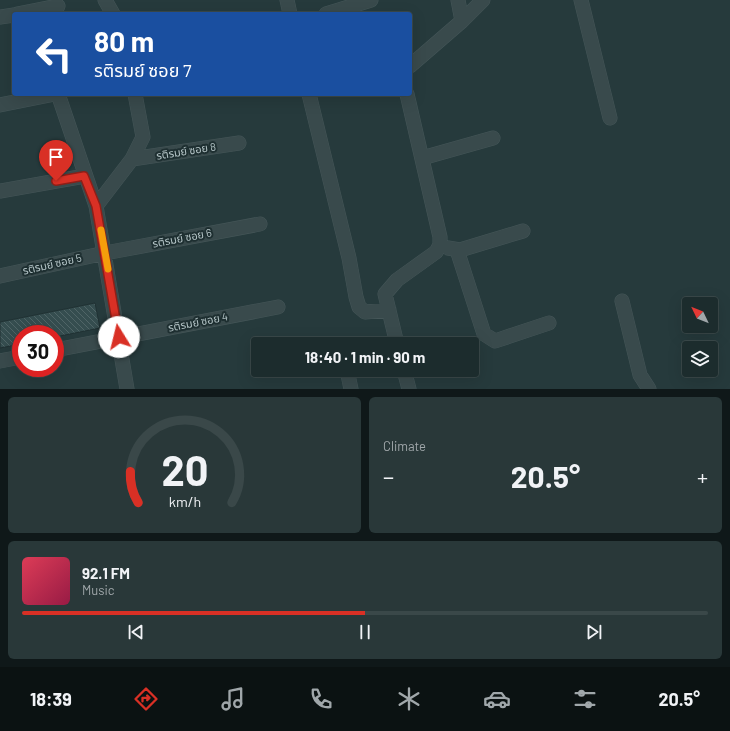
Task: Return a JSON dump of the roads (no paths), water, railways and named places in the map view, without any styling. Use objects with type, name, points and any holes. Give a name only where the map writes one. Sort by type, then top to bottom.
[{"type":"street","points":[[105,0],[112,12]]},
{"type":"street","points":[[286,0],[289,12]]},
{"type":"street","points":[[332,12],[371,0]]},
{"type":"street","points":[[458,0],[462,21]]},
{"type":"street","points":[[412,64],[462,21],[482,0]]},
{"type":"street","points":[[581,0],[610,118]]},
{"type":"street","points":[[29,12],[59,7]]},
{"type":"street","points":[[0,17],[12,15]]},
{"type":"street","points":[[0,105],[45,96]]},
{"type":"street","points":[[59,96],[84,176],[96,206],[127,389]]},
{"type":"street","points":[[96,206],[132,159],[143,137],[135,96]]},
{"type":"street","points":[[309,96],[349,258],[359,307],[365,312],[389,310]]},
{"type":"street","points":[[395,337],[385,294],[392,285],[436,252],[440,245],[440,237],[407,96]]},
{"type":"street","points":[[422,158],[494,138]]},
{"type":"street","name":"รติรมย์ ซอย 8","points":[[132,159],[239,143]]},
{"type":"street","points":[[0,191],[84,176]]},
{"type":"street","name":"รติรมย์ ซอย 6","points":[[105,252],[260,224]]},
{"type":"street","points":[[440,245],[457,250],[523,231]]},
{"type":"street","points":[[457,250],[484,334],[495,341],[549,323]]},
{"type":"street","name":"รติรมย์ ซอย 5","points":[[0,276],[105,252]]},
{"type":"street","points":[[622,301],[640,375],[649,389]]},
{"type":"street","name":"รติรมย์ ซอย 4","points":[[64,348],[278,307]]},
{"type":"street","points":[[0,361],[12,358]]},
{"type":"street","points":[[348,377],[351,389]]},
{"type":"street","points":[[406,377],[409,389]]}]
